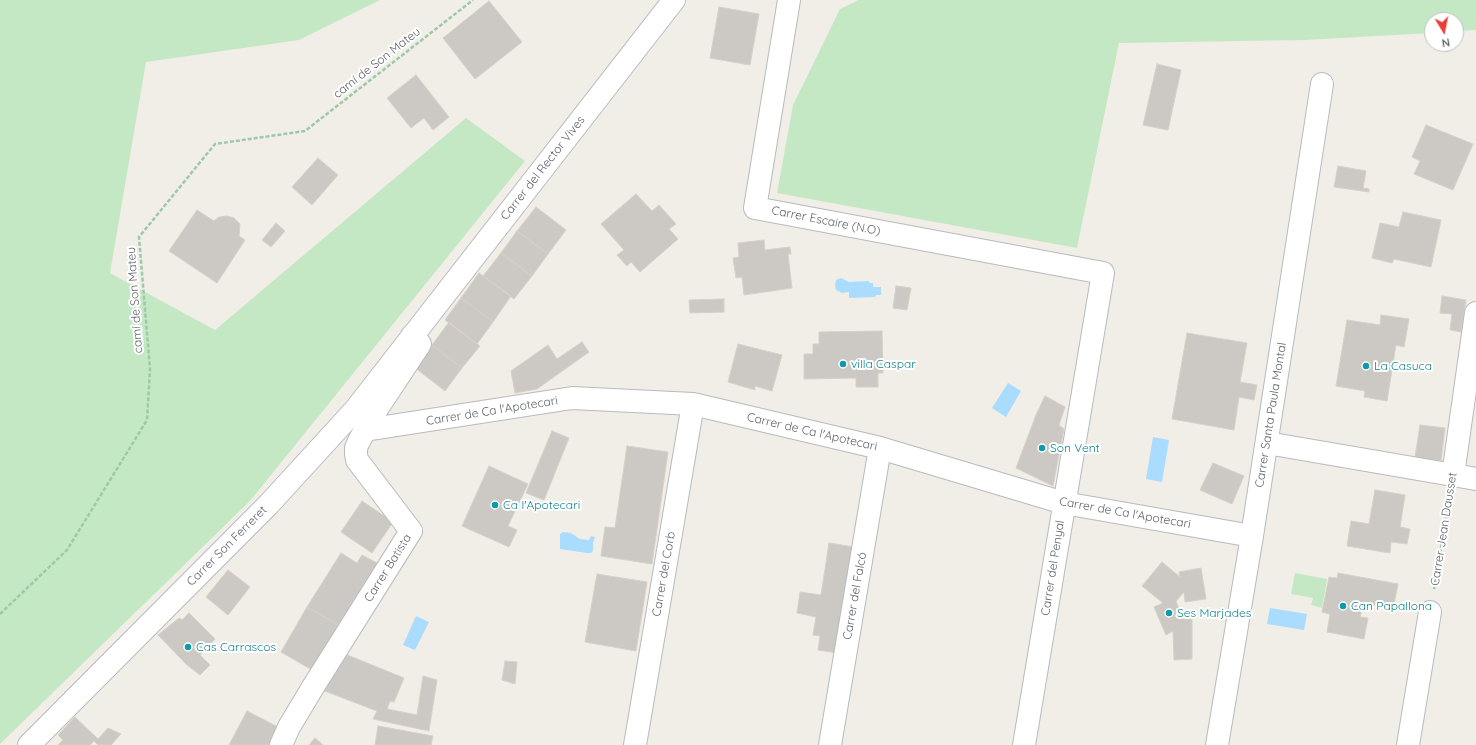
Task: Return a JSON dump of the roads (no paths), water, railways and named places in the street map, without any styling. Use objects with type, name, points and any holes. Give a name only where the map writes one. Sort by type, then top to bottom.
[{"type":"street","name":"Carrer del Rector Vives","points":[[412,336],[674,0]]},
{"type":"street","name":"Carrer Escaire (N.O)","points":[[789,0],[755,208],[1103,273]]},
{"type":"street","name":"Carrer Santa Paula Montal","points":[[1217,745],[1252,536],[1322,84]]},
{"type":"street","name":"Carrer del Penyal","points":[[1024,745],[1103,273]]},
{"type":"street","name":"Carrer Jean Dausset","points":[[1453,475],[1476,313]]},
{"type":"street","name":"Carrer Batista","points":[[281,745],[289,727],[313,687],[411,530],[357,460],[356,448],[377,409],[420,344],[412,336]]},
{"type":"street","name":"Carrer Son Ferreret","points":[[29,745],[269,504],[355,410],[412,336]]},
{"type":"street","name":"Carrer de Ca l'Apotecari","points":[[365,430],[572,398],[693,404],[880,448],[1064,503],[1252,536]]},
{"type":"street","name":"Carrer del Corb","points":[[635,745],[693,404]]},
{"type":"street","points":[[1266,443],[1476,479]]},
{"type":"street","name":"Carrer del Falcó","points":[[830,745],[880,448]]},
{"type":"street","points":[[1408,745],[1430,612]]},
{"type":"water","points":[[841,278],[849,282],[869,281],[869,283],[873,283],[873,287],[881,287],[881,295],[876,295],[875,297],[849,298],[849,292],[842,293],[836,290],[836,280]]},
{"type":"water","points":[[1008,383],[1021,391],[1006,417],[992,408]]},
{"type":"water","points":[[1153,437],[1169,440],[1162,482],[1146,479]]},
{"type":"water","points":[[563,532],[571,533],[580,539],[589,540],[591,536],[595,537],[593,551],[591,553],[587,553],[560,549],[560,534]]},
{"type":"water","points":[[1270,608],[1307,614],[1304,630],[1267,624]]},
{"type":"water","points":[[416,616],[429,622],[415,650],[403,645]]},
{"type":"place","name":"villa Caspar","points":[[843,364]]},
{"type":"place","name":"La Casuca","points":[[1366,366]]},
{"type":"place","name":"Son Vent","points":[[1042,448]]},
{"type":"place","name":"Ca l'Apotecari","points":[[495,505]]},
{"type":"place","name":"Can Papallona","points":[[1343,606]]},
{"type":"place","name":"Ses Marjades","points":[[1169,613]]},
{"type":"place","name":"Cas Carrascos","points":[[188,647]]}]
